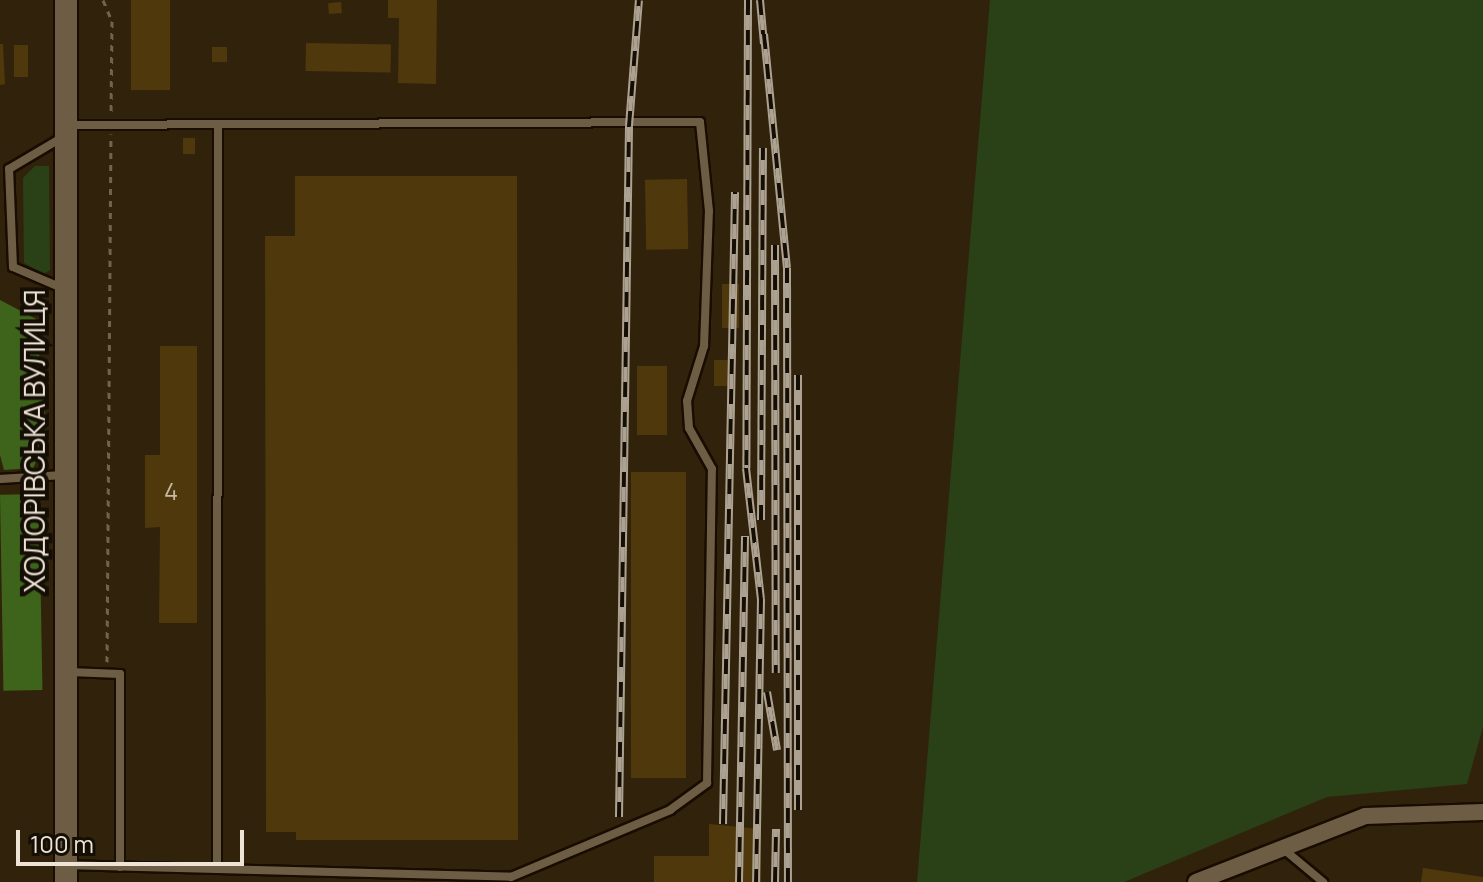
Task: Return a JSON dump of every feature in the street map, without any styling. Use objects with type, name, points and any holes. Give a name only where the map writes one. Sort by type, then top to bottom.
[{"type":"main road","name":"ХОДОРІВСЬКА ВУЛИЦЯ","points":[[66,0],[63,289],[66,874]]},
{"type":"street","points":[[1196,882],[1365,816],[1483,812]]},
{"type":"lane","points":[[63,289],[13,267],[9,169],[64,131],[111,126],[700,122],[709,211],[704,346],[687,401],[689,428],[712,469],[707,783],[670,810],[511,879],[120,867],[66,874]]},
{"type":"lane","points":[[217,869],[218,127]]},
{"type":"lane","points":[[0,479],[64,475]]},
{"type":"lane","points":[[66,672],[120,674],[120,867]]},
{"type":"lane","points":[[1281,847],[1323,882]]},
{"type":"lane","points":[[337,872],[343,882]]},
{"type":"path","points":[[103,0],[112,21],[107,674]]},
{"type":"green space","points":[[990,0],[1483,0],[1483,727],[1467,784],[1327,797],[1124,882],[917,882]]},
{"type":"green space","points":[[35,166],[49,166],[50,270],[44,274],[24,263],[23,178]]},
{"type":"green space","points":[[0,300],[36,319],[47,440],[33,468],[4,470],[0,455]]},
{"type":"green space","points":[[39,494],[42,690],[3,691],[0,495]]},
{"type":"building","points":[[131,0],[170,0],[170,90],[131,90]]},
{"type":"building","points":[[388,0],[437,0],[436,84],[398,83],[399,18],[388,18]]},
{"type":"building","points":[[341,2],[342,13],[329,14],[328,3]]},
{"type":"building","points":[[306,43],[391,44],[390,72],[306,71]]},
{"type":"building","points":[[0,44],[3,44],[5,84],[0,85]]},
{"type":"building","points":[[14,45],[28,45],[28,77],[14,77]]},
{"type":"building","points":[[212,47],[227,47],[227,62],[212,62]]},
{"type":"building","points":[[183,138],[195,138],[195,154],[183,154]]},
{"type":"building","points":[[295,176],[517,176],[518,840],[296,840],[296,832],[266,832],[265,236],[295,236]]},
{"type":"building","points":[[687,179],[688,249],[646,250],[645,180]]},
{"type":"building","points":[[722,284],[739,284],[739,328],[722,328]]},
{"type":"building","points":[[160,346],[197,346],[197,623],[159,623],[160,527],[145,528],[145,455],[160,455]]},
{"type":"building","points":[[714,360],[729,360],[729,386],[714,386]]},
{"type":"building","points":[[637,366],[667,366],[667,435],[637,435]]},
{"type":"building","points":[[631,472],[686,472],[686,778],[631,778]]},
{"type":"building","points":[[709,824],[760,829],[761,882],[654,882],[654,856],[709,856]]},
{"type":"building","points":[[1423,868],[1483,877],[1483,882],[1421,882]]},
{"type":"railway","points":[[619,817],[629,126],[639,0]]},
{"type":"railway","points":[[748,0],[746,468],[761,599],[756,882]]},
{"type":"railway","points":[[760,0],[764,44]]},
{"type":"railway","points":[[764,34],[787,268],[788,882]]},
{"type":"railway","points":[[761,520],[763,148]]},
{"type":"railway","points":[[723,824],[735,192]]},
{"type":"railway","points":[[775,245],[776,673]]},
{"type":"railway","points":[[798,375],[798,810]]},
{"type":"railway","points":[[739,882],[745,536]]},
{"type":"railway","points":[[767,692],[777,750]]},
{"type":"railway","points":[[775,882],[776,829]]}]
